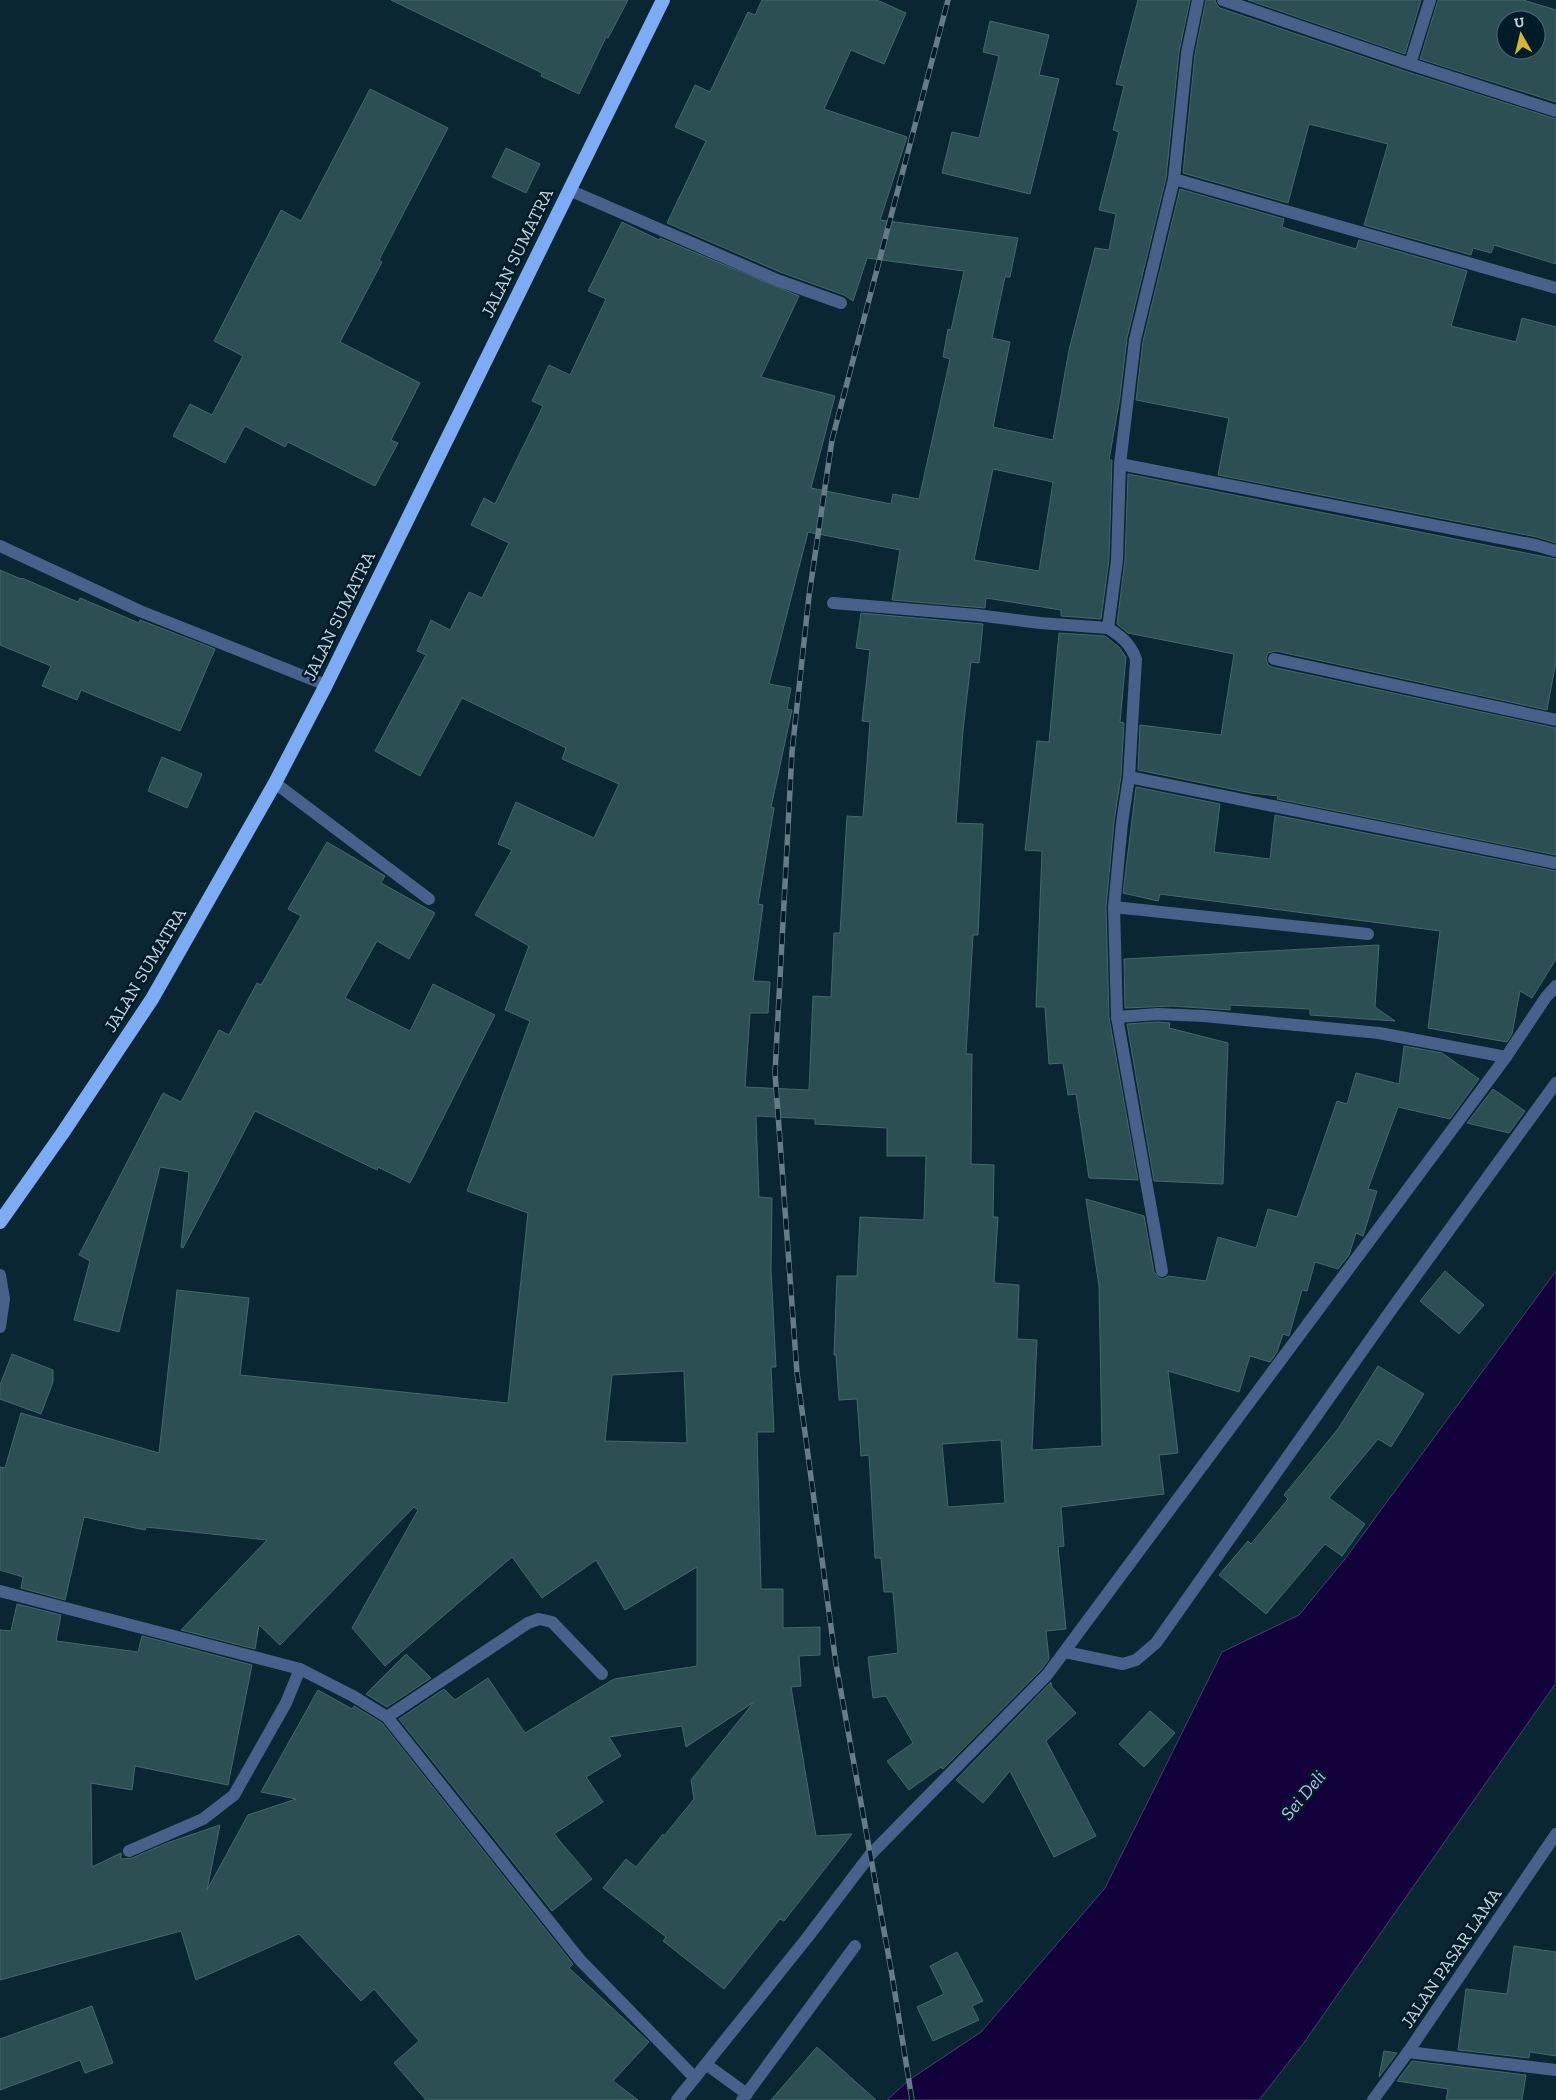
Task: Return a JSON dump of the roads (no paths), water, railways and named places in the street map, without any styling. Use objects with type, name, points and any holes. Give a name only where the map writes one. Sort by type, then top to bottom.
[{"type":"highway","name":"JALAN SUMATRA","points":[[0,1222],[152,999],[275,783],[326,686],[663,0]]},
{"type":"street","points":[[1108,628],[1117,560],[1120,464],[1135,340],[1174,179],[1188,53],[1198,0]]},
{"type":"street","points":[[1223,0],[1410,64],[1556,111]]},
{"type":"street","points":[[1410,64],[1430,0]]},
{"type":"street","points":[[1174,179],[1556,288]]},
{"type":"street","points":[[569,190],[777,280],[841,303]]},
{"type":"street","points":[[1120,464],[1534,545],[1556,551]]},
{"type":"street","points":[[0,546],[140,611],[326,686]]},
{"type":"street","points":[[833,604],[977,615],[1040,623],[1108,628],[1121,636],[1131,646],[1136,659],[1129,778],[1122,823],[1114,907],[1117,1017],[1162,1271]]},
{"type":"street","points":[[1274,659],[1556,720]]},
{"type":"street","points":[[1129,778],[1556,863]]},
{"type":"street","points":[[275,783],[429,899]]},
{"type":"street","points":[[1114,907],[1368,934]]},
{"type":"street","points":[[677,2100],[707,2065],[870,1854],[1047,1675],[1506,1057],[1546,997],[1556,986]]},
{"type":"street","points":[[1117,1017],[1158,1014],[1204,1016],[1379,1033],[1506,1057]]},
{"type":"street","points":[[1065,1652],[1123,1664],[1136,1660],[1156,1643],[1394,1306],[1556,1083]]},
{"type":"street","points":[[0,1275],[4,1299],[0,1327]]},
{"type":"street","points":[[0,1591],[300,1669],[353,1696],[387,1717],[580,1960],[695,2078]]},
{"type":"street","points":[[387,1717],[528,1623],[540,1619],[552,1622],[602,1674]]},
{"type":"street","points":[[129,1851],[203,1819],[234,1795],[286,1703],[300,1669]]},
{"type":"street","name":"JALAN PASAR LAMA","points":[[1373,2100],[1408,2052],[1556,1834]]},
{"type":"street","points":[[707,2065],[744,2097],[854,1946]]},
{"type":"street","points":[[1408,2052],[1556,2070]]},
{"type":"water","name":"Sei Deli","points":[[1556,1271],[1556,1683],[1303,2044],[1259,2100],[887,2100],[909,2080],[981,2032],[1105,1888],[1222,1652],[1299,1615],[1345,1559]]},
{"type":"railway","points":[[912,2100],[892,1975],[836,1664],[797,1373],[775,1073],[792,752],[809,596],[832,440],[948,0]]}]
